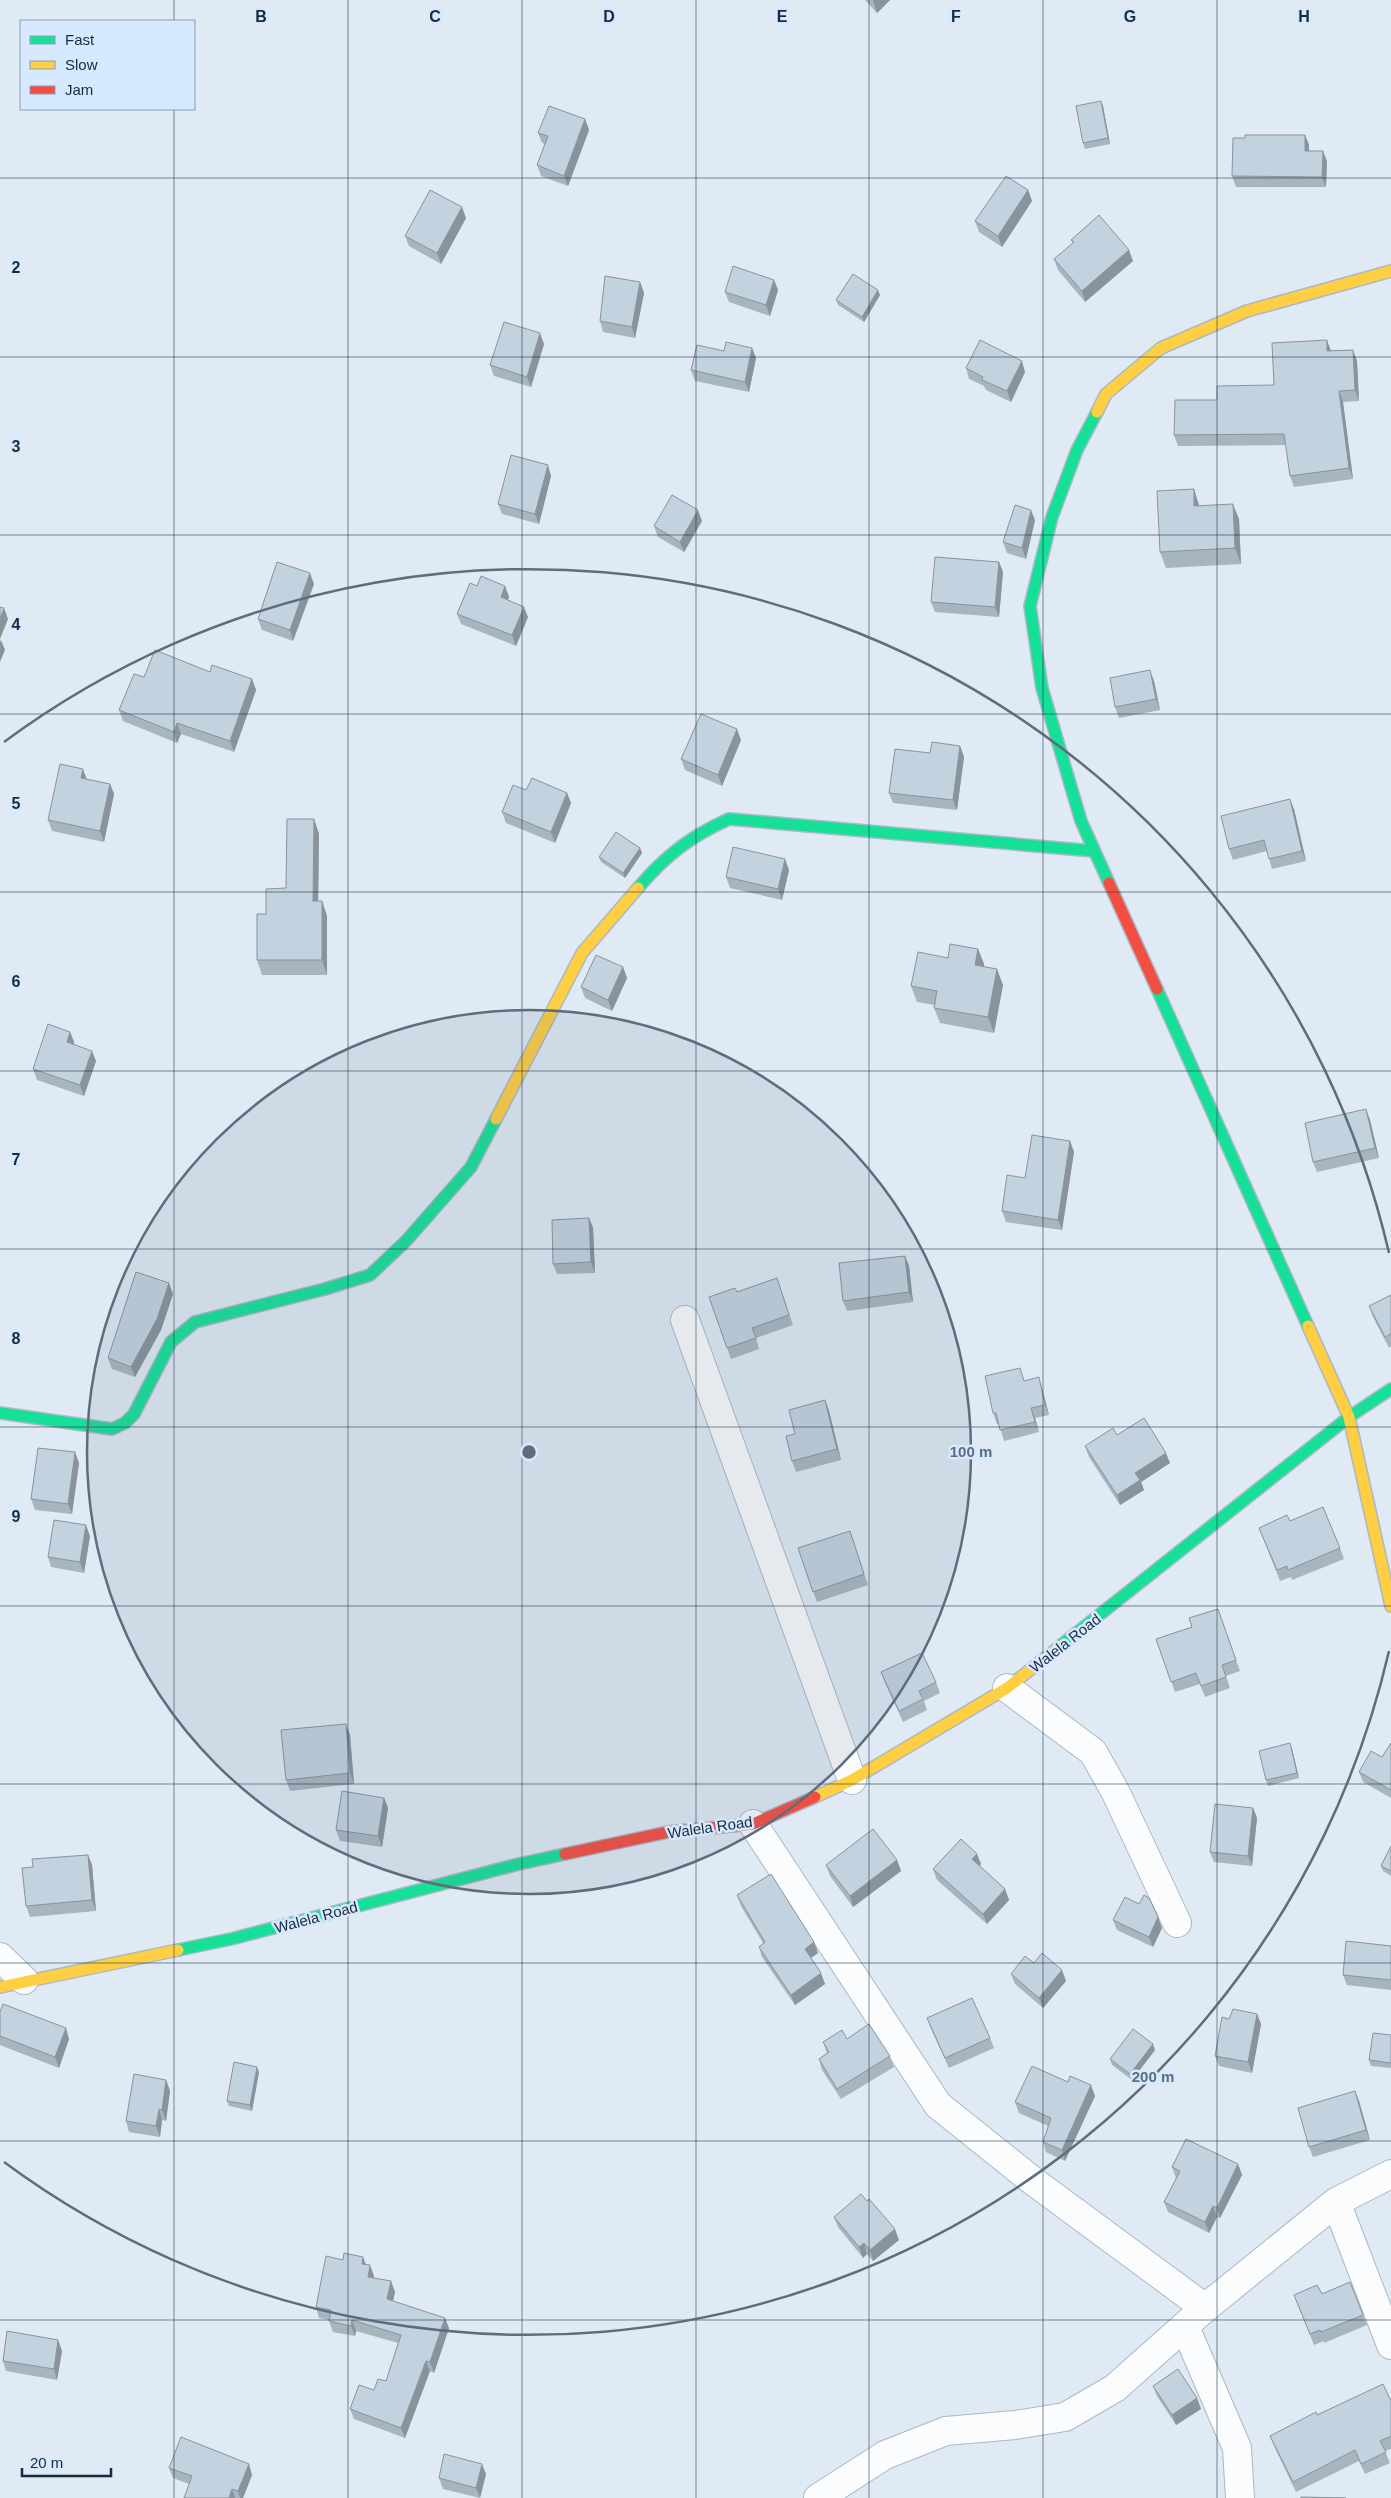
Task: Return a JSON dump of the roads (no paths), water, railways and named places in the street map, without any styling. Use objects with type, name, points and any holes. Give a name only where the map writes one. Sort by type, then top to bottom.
[{"type":"street","points":[[1391,271],[1247,311],[1161,348],[1106,394],[1082,442],[1052,517],[1030,606],[1042,688],[1081,821],[1349,1416],[1391,1606]]},
{"type":"street","points":[[0,1413],[112,1429],[125,1423],[134,1414],[171,1342],[195,1322],[325,1289],[370,1275],[406,1241],[471,1167],[582,953],[657,865],[698,833],[729,819],[1094,851]]},
{"type":"street","points":[[685,1320],[852,1780]]},
{"type":"street","name":"Walela Road","points":[[12,1984],[231,1939],[519,1864],[668,1832],[753,1824],[852,1780],[1007,1688],[1349,1416],[1391,1388]]},
{"type":"street","points":[[1007,1688],[1093,1752],[1116,1793],[1177,1923]]},
{"type":"street","points":[[753,1824],[938,2105],[1033,2181],[1206,2308]]},
{"type":"street","points":[[0,1958],[12,1984]]},
{"type":"street","points":[[818,2498],[885,2455],[946,2430],[1015,2425],[1065,2417],[1115,2388],[1206,2308],[1336,2202],[1391,2174]]},
{"type":"street","points":[[1336,2202],[1391,2345]]},
{"type":"street","points":[[1185,2327],[1237,2448],[1240,2498]]}]
